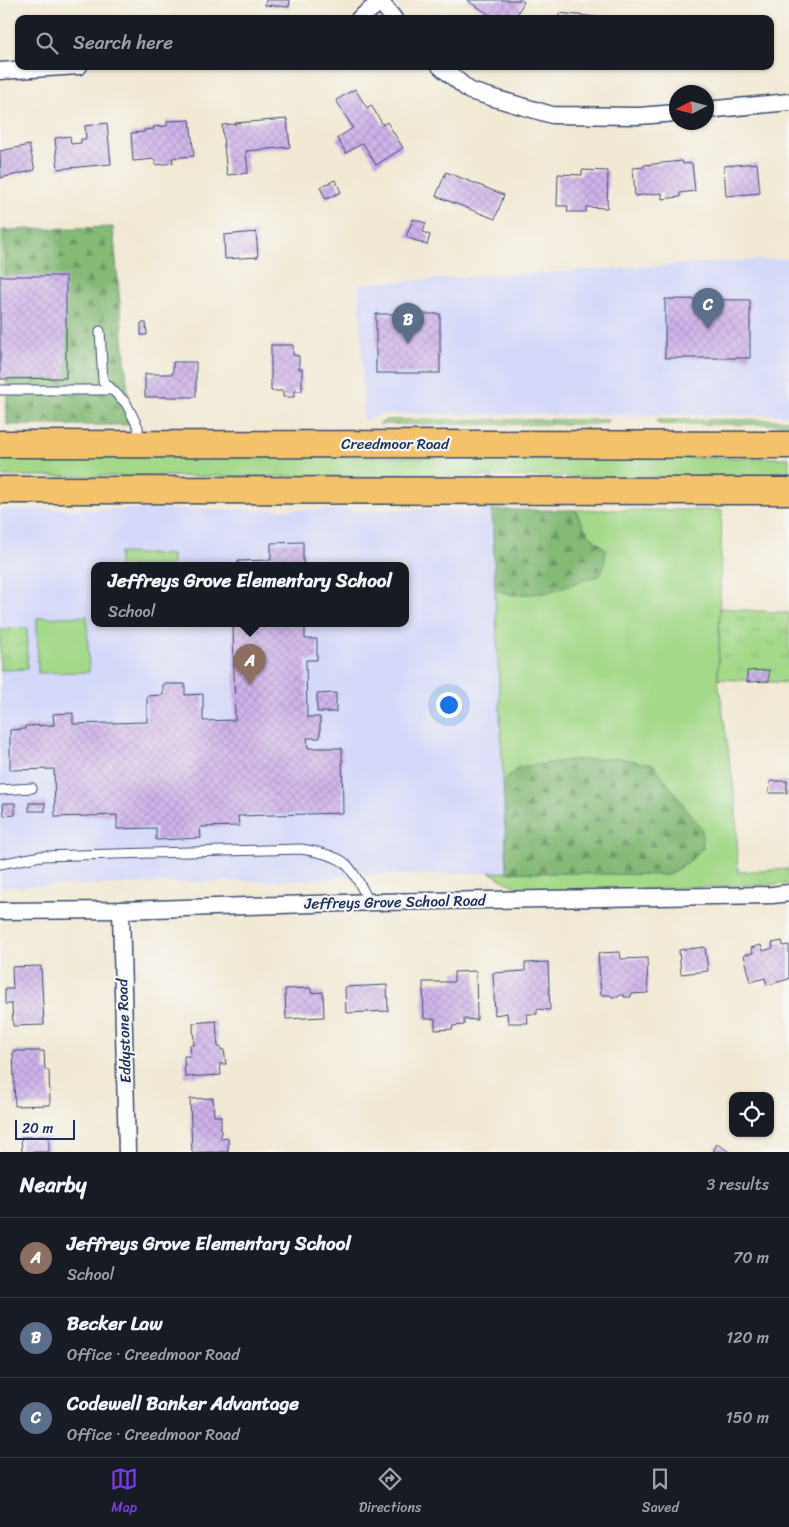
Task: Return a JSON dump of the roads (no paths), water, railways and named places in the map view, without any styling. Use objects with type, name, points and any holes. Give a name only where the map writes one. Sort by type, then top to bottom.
[{"type":"main road","name":"Creedmoor Road","points":[[0,444],[633,444],[789,446]]},
{"type":"main road","points":[[0,490],[789,491]]},
{"type":"street","points":[[363,15],[379,1],[391,15]]},
{"type":"street","points":[[0,71],[16,70]]},
{"type":"street","points":[[445,70],[470,91],[552,115],[639,116],[669,114]]},
{"type":"street","points":[[714,109],[789,102]]},
{"type":"street","name":"Jeffreys Grove School Road","points":[[0,911],[120,910],[370,902],[772,895],[789,893]]},
{"type":"street","name":"Eddystone Road","points":[[120,910],[126,1152]]},
{"type":"lane","points":[[100,332],[103,381],[126,403],[138,427],[139,444]]},
{"type":"lane","points":[[0,390],[112,390]]},
{"type":"lane","points":[[0,790],[32,788]]},
{"type":"lane","points":[[0,864],[41,856],[301,849],[324,853],[346,864],[358,880],[370,902]]},
{"type":"place","name":"Codewell Banker Advantage","points":[[708,329]]},
{"type":"place","name":"Becker Law","points":[[408,344]]},
{"type":"place","name":"Jeffreys Grove Elementary School","points":[[250,685]]}]
